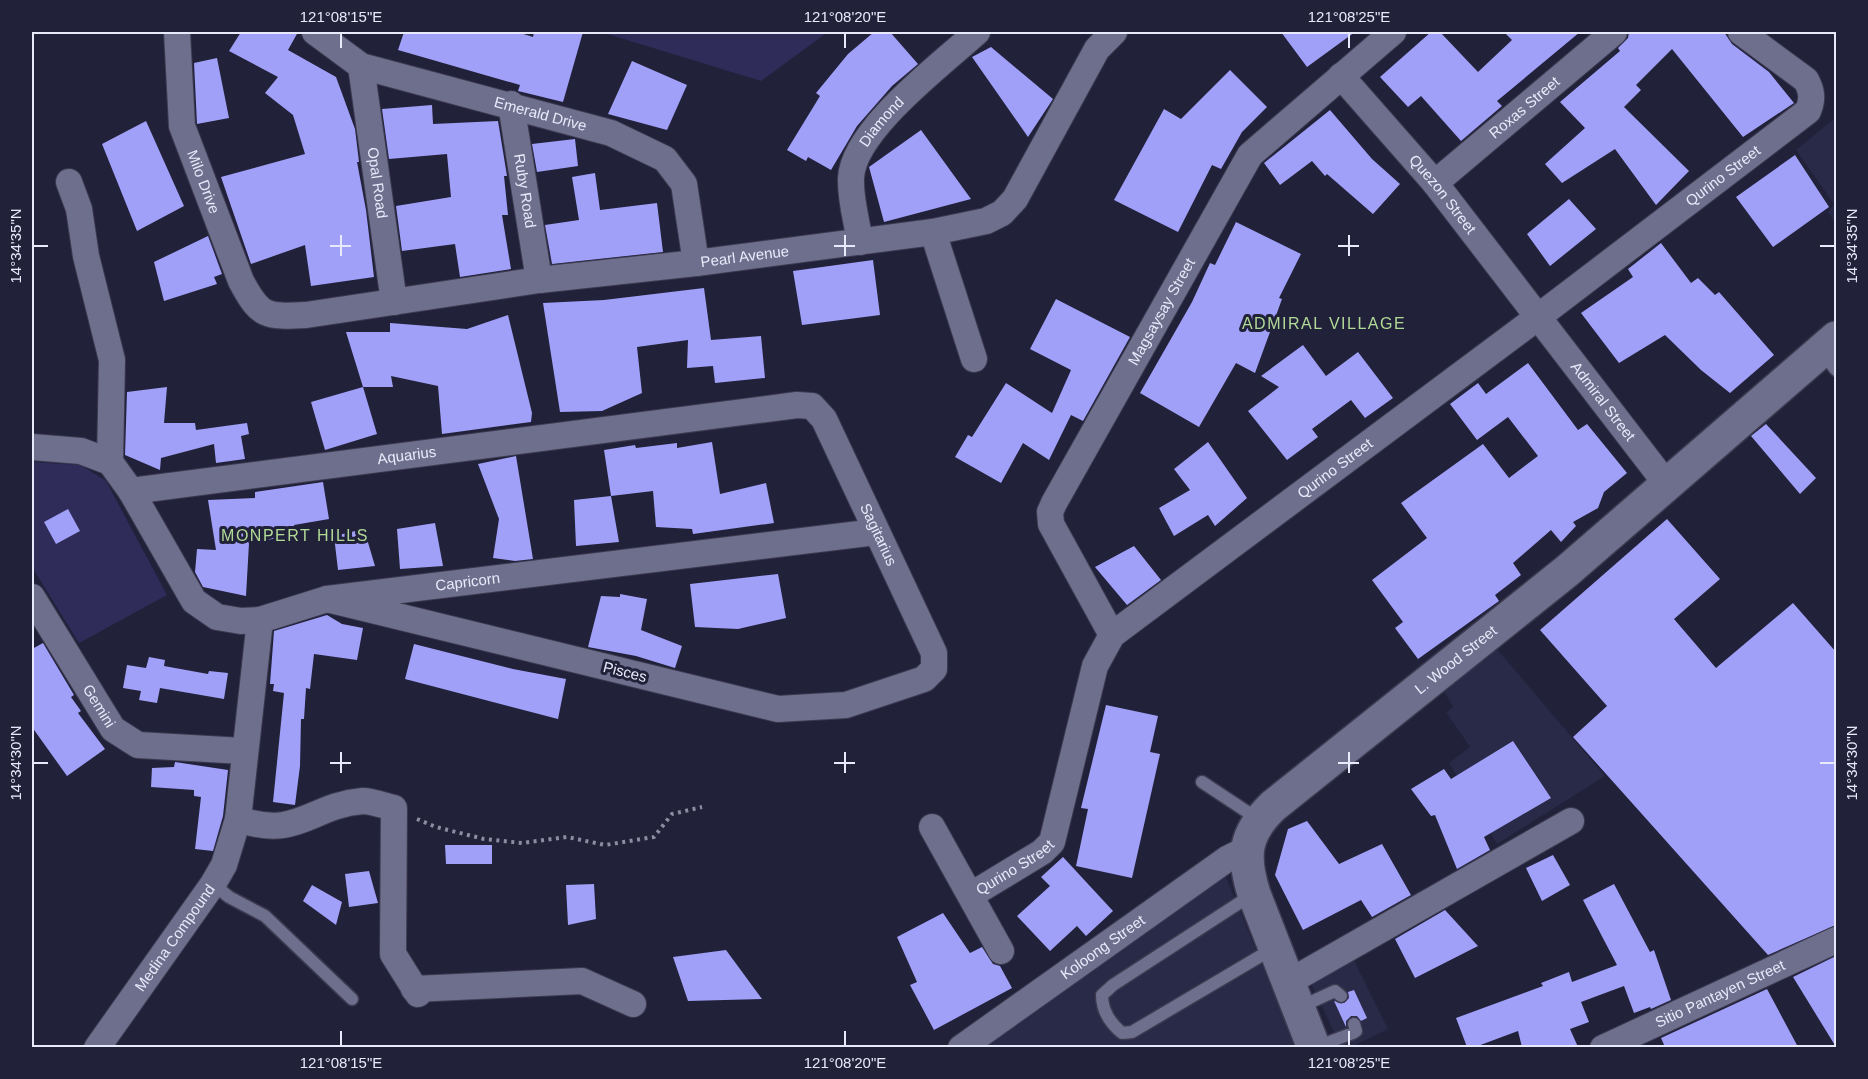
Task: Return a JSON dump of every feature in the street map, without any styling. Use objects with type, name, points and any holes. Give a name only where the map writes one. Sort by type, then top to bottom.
[{"type":"main road","name":"L. Wood Street","points":[[1253,834],[1273,806],[1567,571],[1831,353]]},
{"type":"main road","points":[[1253,834],[1247,868],[1254,894],[1315,1047]]},
{"type":"street","name":"Milo Drive","points":[[177,32],[182,126],[241,281],[253,304],[273,317]]},
{"type":"street","name":"Emerald Drive","points":[[315,32],[362,66],[511,104],[611,133],[665,159],[684,184],[696,263]]},
{"type":"street","name":"Diamond","points":[[860,242],[851,178],[857,154],[871,130],[977,32]]},
{"type":"street","name":"Magsaysay Street","points":[[1112,635],[1051,524],[1050,512],[1250,155],[1392,32]]},
{"type":"street","name":"Roxas Street","points":[[1435,183],[1614,32]]},
{"type":"street","name":"Qurino Street","points":[[971,895],[1042,852],[1052,842],[1095,666],[1112,635],[1538,317],[1808,111],[1812,102],[1812,90],[1806,80],[1741,32]]},
{"type":"street","name":"Pearl Avenue","points":[[273,317],[306,315],[539,280],[860,242],[933,232],[986,221],[1002,213],[1008,206],[1097,37]]},
{"type":"street","name":"Opal Road","points":[[362,66],[394,302]]},
{"type":"street","name":"Quezon Street","points":[[1341,76],[1435,183],[1538,317]]},
{"type":"street","name":"Ruby Road","points":[[511,104],[539,280]]},
{"type":"street","points":[[69,182],[79,209],[86,256],[112,360],[110,462]]},
{"type":"street","points":[[933,232],[974,359]]},
{"type":"street","name":"Admiral Street","points":[[1538,317],[1668,486]]},
{"type":"street","name":"Aquarius","points":[[131,491],[797,405]]},
{"type":"street","name":"Sagitarius","points":[[797,405],[812,406],[824,419],[934,653],[934,669],[924,679]]},
{"type":"street","points":[[32,447],[81,451],[110,462],[131,491]]},
{"type":"street","name":"Capricorn","points":[[131,491],[194,601],[218,617],[241,621],[260,620],[327,599],[876,532]]},
{"type":"street","name":"Gemini","points":[[32,597],[113,729],[122,737],[138,745],[243,751]]},
{"type":"street","name":"Pisces","points":[[327,599],[778,709],[846,705],[924,679]]},
{"type":"street","points":[[260,620],[243,751],[238,819],[257,826],[290,826],[334,808],[364,801],[394,808],[393,954],[416,991],[582,981],[633,1004]]},
{"type":"street","name":"Medina Compound","points":[[97,1047],[213,884],[224,865],[238,819]]},
{"type":"street","points":[[1294,995],[1571,821]]},
{"type":"street","points":[[932,827],[1001,951]]},
{"type":"street","name":"Koloong Street","points":[[961,1047],[1227,859],[1253,834]]},
{"type":"street","name":"Sitio Pantayen Street","points":[[1603,1047],[1836,940]]},
{"type":"lane","points":[[1202,782],[1253,834]]},
{"type":"lane","points":[[213,884],[229,897],[265,916],[352,999]]},
{"type":"lane","points":[[1254,894],[1113,985],[1102,995],[1102,1007],[1114,1027],[1122,1033],[1132,1032],[1275,948]]},
{"type":"lane","points":[[1294,995],[1335,991],[1341,996]]},
{"type":"lane","points":[[1315,1047],[1353,1033],[1356,1031],[1354,1024]]},
{"type":"path","points":[[394,808],[436,827],[484,839],[522,843],[567,837],[605,845],[654,837],[672,814],[702,807]]},
{"type":"shaded area","points":[[601,32],[828,32],[761,81]]},
{"type":"shaded area","points":[[1836,117],[1836,225],[1828,212],[1834,204],[1796,150]]},
{"type":"shaded area","points":[[32,462],[81,465],[106,481],[167,595],[79,643],[32,567]]},
{"type":"shaded area","points":[[1496,648],[1605,776],[1497,844],[1449,763],[1470,747],[1446,712],[1453,707],[1442,688]]},
{"type":"shaded area","points":[[1221,865],[1296,1047],[970,1048]]},
{"type":"shaded area","points":[[1353,958],[1388,1029],[1351,1047],[1341,1047],[1310,981]]},
{"type":"building","points":[[241,32],[298,32],[288,50],[336,77],[355,129],[359,162],[357,162],[366,210],[374,277],[311,286],[305,245],[251,264],[221,177],[305,154],[293,115],[265,93],[278,77],[229,51]]},
{"type":"building","points":[[404,32],[517,32],[533,37],[534,32],[583,32],[563,102],[518,91],[520,85],[398,50]]},
{"type":"building","points":[[874,32],[890,32],[918,64],[892,86],[857,126],[831,170],[808,157],[806,161],[787,150],[820,96],[816,93],[848,54]]},
{"type":"building","points":[[1281,32],[1355,32],[1307,67]]},
{"type":"building","points":[[1431,32],[1440,32],[1478,72],[1512,40],[1504,32],[1580,32],[1497,101],[1502,106],[1461,141],[1421,96],[1408,107],[1380,77]]},
{"type":"building","points":[[1629,32],[1724,32],[1732,44],[1769,72],[1794,103],[1743,137],[1672,49],[1636,85],[1641,90],[1624,107],[1689,171],[1656,205],[1615,149],[1562,183],[1545,164],[1585,128],[1560,102],[1620,51],[1618,48],[1628,38]]},
{"type":"building","points":[[991,47],[1053,99],[1028,137],[972,57]]},
{"type":"building","points":[[217,58],[229,118],[197,124],[194,63]]},
{"type":"building","points":[[632,61],[687,85],[667,130],[608,114]]},
{"type":"building","points":[[1230,70],[1267,107],[1242,132],[1221,169],[1212,165],[1178,232],[1114,200],[1164,109],[1181,119]]},
{"type":"building","points":[[432,105],[433,124],[498,121],[507,176],[504,176],[508,215],[502,215],[511,269],[460,277],[455,244],[402,251],[396,206],[451,197],[447,154],[389,159],[382,109]]},
{"type":"building","points":[[1330,110],[1372,159],[1400,184],[1373,214],[1327,174],[1325,176],[1312,161],[1280,185],[1264,163]]},
{"type":"building","points":[[146,121],[184,206],[137,231],[102,144]]},
{"type":"building","points":[[921,130],[971,199],[884,222],[869,167]]},
{"type":"building","points":[[575,139],[578,166],[537,172],[532,144]]},
{"type":"building","points":[[1795,155],[1829,207],[1773,247],[1736,197]]},
{"type":"building","points":[[595,173],[600,210],[657,203],[663,252],[552,264],[545,225],[579,220],[572,177]]},
{"type":"building","points":[[1569,199],[1596,229],[1550,266],[1527,234]]},
{"type":"building","points":[[1236,222],[1301,254],[1279,298],[1282,299],[1255,373],[1236,363],[1199,427],[1140,393],[1192,302],[1210,263],[1215,265]]},
{"type":"building","points":[[208,236],[222,274],[214,277],[217,284],[164,301],[154,262]]},
{"type":"building","points":[[1661,243],[1691,283],[1698,278],[1715,295],[1719,292],[1774,355],[1730,393],[1701,370],[1665,335],[1619,363],[1581,313],[1633,277],[1628,269]]},
{"type":"building","points":[[873,260],[880,315],[802,325],[793,271]]},
{"type":"building","points":[[704,288],[711,340],[761,336],[765,378],[715,383],[713,366],[687,368],[688,340],[637,347],[642,393],[602,411],[560,412],[543,303],[604,300]]},
{"type":"building","points":[[1056,299],[1130,337],[1083,421],[1071,415],[1049,460],[1023,443],[1001,483],[955,457],[968,435],[972,437],[1006,383],[1052,413],[1071,370],[1030,349]]},
{"type":"building","points":[[508,315],[532,413],[531,422],[442,434],[438,386],[391,376],[393,387],[363,387],[346,332],[390,332],[390,323],[467,329]]},
{"type":"building","points":[[1303,345],[1326,376],[1358,352],[1393,398],[1365,418],[1351,400],[1312,429],[1318,437],[1287,460],[1248,411],[1279,387],[1261,376]]},
{"type":"building","points":[[1528,363],[1578,430],[1587,424],[1627,473],[1604,492],[1598,508],[1573,522],[1576,526],[1561,542],[1551,530],[1513,563],[1521,575],[1495,595],[1499,601],[1418,659],[1395,628],[1403,622],[1372,580],[1427,538],[1401,503],[1483,444],[1509,478],[1538,456],[1508,417],[1477,440],[1450,404],[1478,383],[1486,394]]},
{"type":"building","points":[[167,387],[164,423],[195,423],[196,430],[247,423],[249,434],[241,436],[245,459],[216,463],[214,444],[161,458],[160,470],[125,455],[127,392]]},
{"type":"building","points":[[363,387],[377,434],[325,450],[311,402]]},
{"type":"building","points":[[1766,424],[1816,478],[1800,494],[1751,436]]},
{"type":"building","points":[[712,442],[720,494],[766,483],[774,523],[693,534],[692,529],[656,527],[653,491],[611,496],[604,450],[635,445],[636,448],[677,443],[677,448]]},
{"type":"building","points":[[1208,442],[1247,498],[1215,526],[1208,515],[1174,536],[1159,508],[1190,490],[1174,469]]},
{"type":"building","points":[[516,456],[533,559],[515,561],[493,558],[499,519],[478,464]]},
{"type":"building","points":[[323,482],[329,519],[294,525],[295,535],[249,543],[246,596],[203,587],[195,572],[197,549],[216,550],[208,500],[255,498],[255,492]]},
{"type":"building","points":[[611,496],[619,542],[576,546],[574,500]]},
{"type":"building","points":[[68,509],[80,531],[56,544],[44,522]]},
{"type":"building","points":[[1667,519],[1720,579],[1674,619],[1716,668],[1793,603],[1836,652],[1836,925],[1768,955],[1573,737],[1607,706],[1540,630]]},
{"type":"building","points":[[435,523],[443,566],[400,569],[397,529]]},
{"type":"building","points":[[364,529],[375,566],[338,570],[334,536]]},
{"type":"building","points":[[1134,546],[1161,580],[1127,605],[1095,567]]},
{"type":"building","points":[[778,574],[786,618],[738,629],[695,627],[690,584]]},
{"type":"building","points":[[620,594],[647,599],[641,630],[682,646],[675,668],[636,656],[588,647],[601,596],[620,597]]},
{"type":"building","points":[[327,615],[342,624],[363,628],[357,660],[314,654],[310,689],[306,688],[304,719],[301,719],[300,766],[295,805],[273,802],[284,693],[273,691],[274,684],[270,684],[274,631]]},
{"type":"building","points":[[43,643],[74,695],[71,697],[81,711],[78,713],[105,749],[67,776],[32,727],[32,649]]},
{"type":"building","points":[[414,644],[513,669],[566,679],[558,719],[405,679]]},
{"type":"building","points":[[149,657],[165,660],[164,666],[208,674],[209,671],[228,673],[224,699],[160,688],[157,703],[139,700],[141,691],[123,688],[127,665],[146,668]]},
{"type":"building","points":[[1106,705],[1158,716],[1150,752],[1160,754],[1132,878],[1076,866],[1088,809],[1081,808]]},
{"type":"building","points":[[1513,741],[1551,798],[1484,837],[1490,850],[1457,869],[1435,815],[1431,816],[1411,789],[1444,769],[1451,779]]},
{"type":"building","points":[[175,762],[228,770],[223,816],[213,851],[195,849],[201,797],[194,796],[194,790],[151,787],[152,768],[174,767]]},
{"type":"building","points":[[1307,821],[1339,864],[1382,844],[1411,895],[1372,917],[1361,900],[1303,930],[1275,875],[1288,829]]},
{"type":"building","points":[[445,845],[492,845],[492,864],[446,864]]},
{"type":"building","points":[[1553,855],[1570,885],[1542,901],[1526,868]]},
{"type":"building","points":[[1063,857],[1113,911],[1086,936],[1077,926],[1050,951],[1017,916],[1050,886],[1041,877]]},
{"type":"building","points":[[369,871],[378,903],[349,907],[345,874]]},
{"type":"building","points":[[594,884],[596,919],[568,925],[566,885]]},
{"type":"building","points":[[1614,884],[1650,952],[1654,950],[1671,1000],[1651,1009],[1650,1007],[1634,1013],[1624,986],[1581,1002],[1589,1022],[1570,1029],[1578,1047],[1522,1047],[1518,1031],[1475,1047],[1467,1047],[1456,1018],[1543,986],[1541,983],[1569,972],[1572,982],[1617,965],[1583,900]]},
{"type":"building","points":[[312,885],[342,902],[336,925],[303,901]]},
{"type":"building","points":[[1445,910],[1478,946],[1415,978],[1395,939]]},
{"type":"building","points":[[943,913],[970,953],[982,947],[993,964],[1000,966],[1012,988],[934,1030],[910,985],[917,982],[897,937]]},
{"type":"building","points":[[726,950],[762,999],[688,1001],[673,957]]},
{"type":"building","points":[[1836,956],[1836,1047],[1793,977]]},
{"type":"building","points":[[1767,989],[1798,1047],[1665,1047],[1661,1038]]},
{"type":"building","points":[[1354,990],[1367,1018],[1361,1021],[1357,1016],[1351,1016],[1346,1021],[1346,1027],[1334,1001],[1344,1003],[1349,998],[1348,992]]},
{"type":"district","name":"ADMIRAL VILLAGE","points":[[1324,323]]},
{"type":"district","name":"MONPERT HILLS","points":[[295,535]]}]
